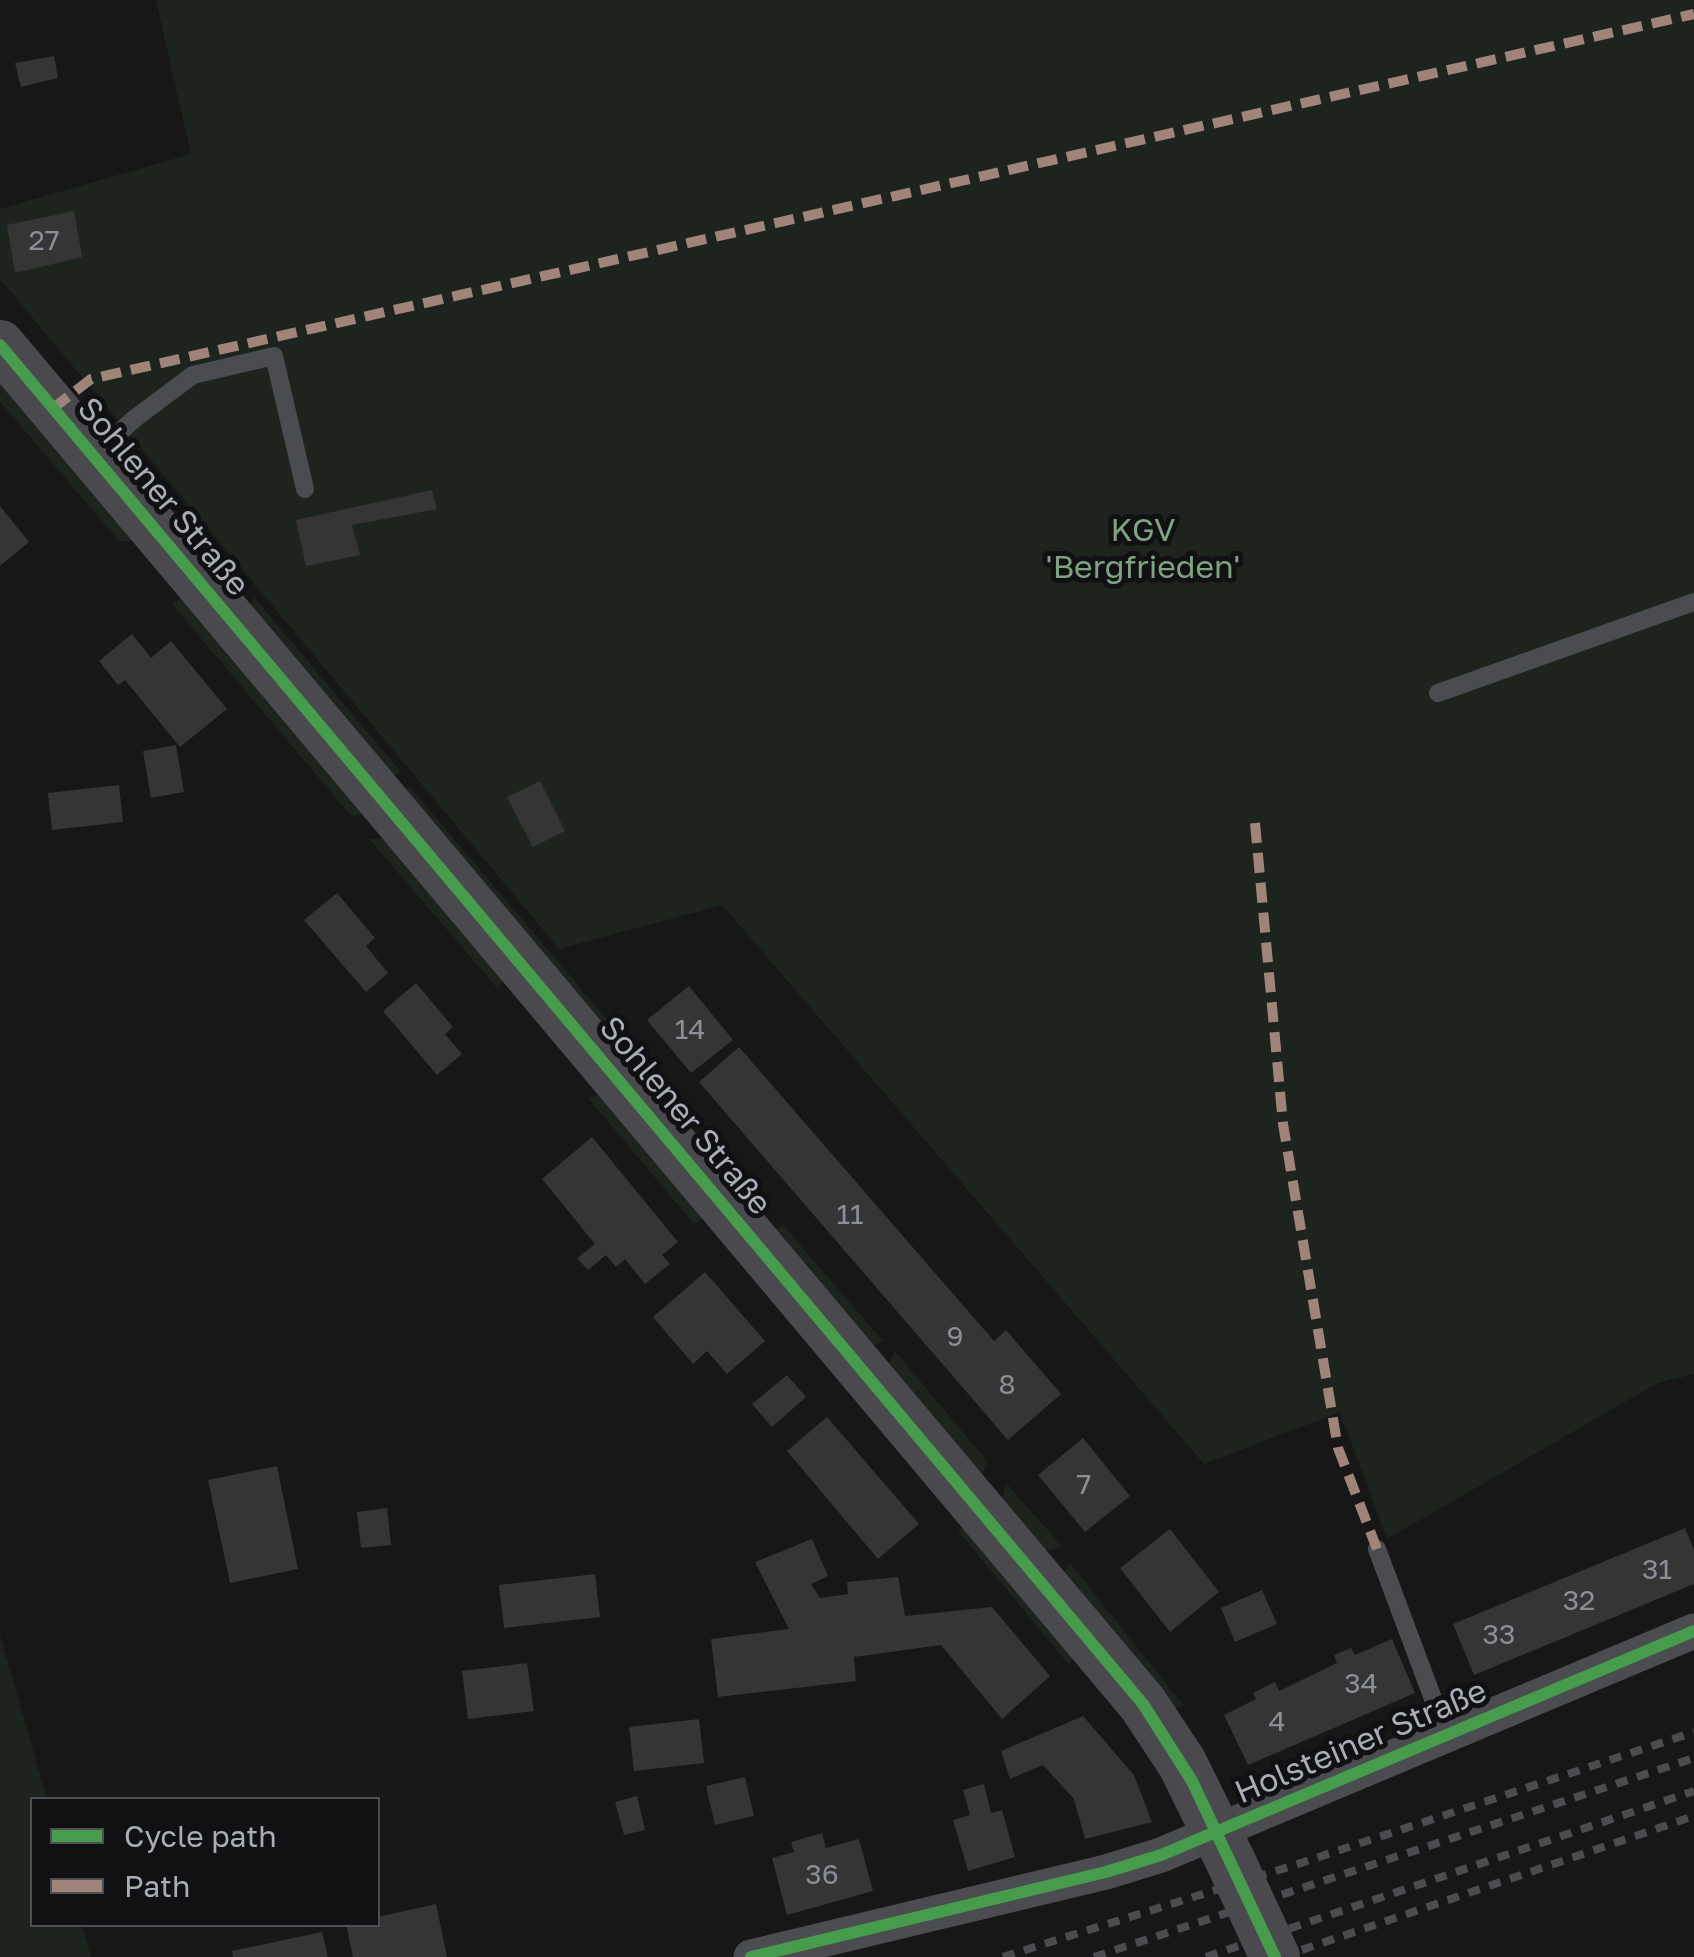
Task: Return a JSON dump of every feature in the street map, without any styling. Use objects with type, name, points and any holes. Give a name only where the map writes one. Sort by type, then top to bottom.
[{"type":"street","name":"Sohlener Straße","points":[[0,346],[1143,1704],[1182,1763],[1275,1957]]},
{"type":"street","name":"Holsteiner Straße","points":[[751,1957],[1106,1872],[1161,1855],[1223,1846],[1446,1736],[1694,1631]]},
{"type":"lane","points":[[93,457],[193,375],[274,356],[305,489]]},
{"type":"lane","points":[[1438,693],[1694,602]]},
{"type":"lane","points":[[1377,1549],[1446,1736]]},
{"type":"green space","name":"KGV 'Bergfrieden'","points":[[156,0],[1694,0],[1694,1374],[1658,1383],[1387,1539],[1340,1412],[1204,1464],[722,905],[559,949],[0,279],[0,209],[191,154]]},
{"type":"green space","points":[[0,382],[134,541],[119,541],[0,402]]},
{"type":"green space","points":[[183,596],[366,814],[351,816],[172,604]]},
{"type":"green space","points":[[254,597],[401,772],[390,777],[247,611]]},
{"type":"green space","points":[[410,787],[612,1025],[604,1033],[400,792]]},
{"type":"green space","points":[[384,838],[504,978],[498,989],[369,839]]},
{"type":"green space","points":[[602,1093],[706,1217],[694,1224],[588,1098]]},
{"type":"green space","points":[[783,1225],[884,1342],[871,1346],[772,1231]]},
{"type":"green space","points":[[895,1351],[987,1461],[978,1476],[887,1369]]},
{"type":"green space","points":[[1006,1483],[1062,1546],[1044,1552],[1001,1504]]},
{"type":"green space","points":[[965,1524],[1075,1654],[1069,1665],[958,1531]]},
{"type":"green space","points":[[1070,1563],[1184,1706],[1170,1709],[1063,1573]]},
{"type":"green space","points":[[0,1635],[46,1797],[30,1797],[30,1927],[83,1927],[91,1957],[0,1957]]},
{"type":"building","points":[[54,56],[58,78],[21,87],[15,63]]},
{"type":"building","points":[[74,211],[82,257],[15,273],[7,225]]},
{"type":"building","points":[[432,490],[437,509],[352,525],[360,555],[306,566],[296,520]]},
{"type":"building","points":[[0,506],[29,542],[0,566]]},
{"type":"building","points":[[132,634],[151,658],[171,641],[227,709],[180,747],[125,680],[118,685],[99,661]]},
{"type":"building","points":[[176,745],[184,792],[151,798],[143,751]]},
{"type":"building","points":[[540,781],[565,831],[533,847],[507,797]]},
{"type":"building","points":[[119,785],[123,822],[52,830],[48,793]]},
{"type":"building","points":[[337,893],[375,938],[366,946],[388,973],[366,992],[304,920]]},
{"type":"building","points":[[416,983],[453,1027],[445,1034],[462,1054],[437,1075],[383,1011]]},
{"type":"building","points":[[689,986],[733,1040],[691,1073],[647,1020]]},
{"type":"building","points":[[739,1047],[994,1341],[1006,1330],[1061,1394],[1008,1440],[699,1082]]},
{"type":"building","points":[[592,1137],[678,1242],[662,1255],[670,1264],[645,1284],[625,1259],[616,1267],[606,1255],[588,1270],[577,1258],[595,1244],[542,1179]]},
{"type":"building","points":[[705,1272],[765,1341],[727,1374],[707,1351],[693,1364],[653,1317]]},
{"type":"building","points":[[787,1375],[806,1397],[772,1427],[752,1404]]},
{"type":"building","points":[[827,1417],[919,1524],[878,1559],[787,1451]]},
{"type":"building","points":[[1083,1438],[1130,1496],[1085,1532],[1038,1475]]},
{"type":"building","points":[[277,1466],[298,1569],[230,1583],[208,1480]]},
{"type":"building","points":[[387,1508],[391,1545],[361,1548],[357,1512]]},
{"type":"building","points":[[1685,1528],[1694,1550],[1694,1584],[1474,1675],[1453,1624]]},
{"type":"building","points":[[1170,1529],[1219,1592],[1170,1632],[1120,1568]]},
{"type":"building","points":[[812,1539],[828,1576],[811,1584],[820,1598],[848,1594],[847,1582],[898,1577],[905,1616],[992,1607],[1050,1676],[1002,1719],[941,1645],[854,1657],[856,1681],[718,1697],[711,1639],[789,1629],[755,1562]]},
{"type":"building","points":[[595,1574],[600,1617],[504,1628],[499,1585]]},
{"type":"building","points":[[1262,1590],[1277,1624],[1235,1642],[1221,1608]]},
{"type":"building","points":[[1392,1639],[1415,1693],[1248,1765],[1224,1715],[1256,1699],[1253,1693],[1275,1682],[1279,1691],[1337,1663],[1334,1655],[1351,1648],[1355,1655]]},
{"type":"building","points":[[527,1663],[534,1711],[468,1719],[462,1671]]},
{"type":"building","points":[[1083,1716],[1134,1775],[1152,1822],[1085,1839],[1074,1799],[1043,1765],[1010,1779],[1001,1751]]},
{"type":"building","points":[[699,1719],[704,1763],[634,1771],[629,1727]]},
{"type":"building","points":[[745,1777],[754,1816],[715,1825],[706,1786]]},
{"type":"building","points":[[984,1784],[991,1813],[1002,1810],[1015,1857],[968,1871],[953,1820],[970,1815],[963,1790]]},
{"type":"building","points":[[637,1796],[645,1830],[624,1835],[615,1802]]},
{"type":"building","points":[[822,1833],[826,1848],[859,1839],[873,1891],[787,1915],[772,1858],[794,1852],[791,1842]]},
{"type":"building","points":[[436,1904],[447,1957],[353,1957],[347,1927],[380,1927],[380,1917]]},
{"type":"building","points":[[322,1932],[328,1957],[233,1957],[232,1951]]},
{"type":"railway","points":[[1003,1957],[1694,1732]]},
{"type":"railway","points":[[1094,1957],[1694,1758]]},
{"type":"railway","points":[[1206,1957],[1694,1791]]},
{"type":"railway","points":[[1281,1957],[1694,1816]]},
{"type":"marked path","points":[[52,409],[91,379],[1694,14]]},
{"type":"marked path","points":[[1255,823],[1283,1124],[1338,1448],[1377,1549]]},
{"type":"cycle path","points":[[0,345],[1143,1704],[1192,1781],[1275,1957]]},
{"type":"cycle path","points":[[751,1957],[1106,1872],[1161,1855],[1694,1631]]}]
